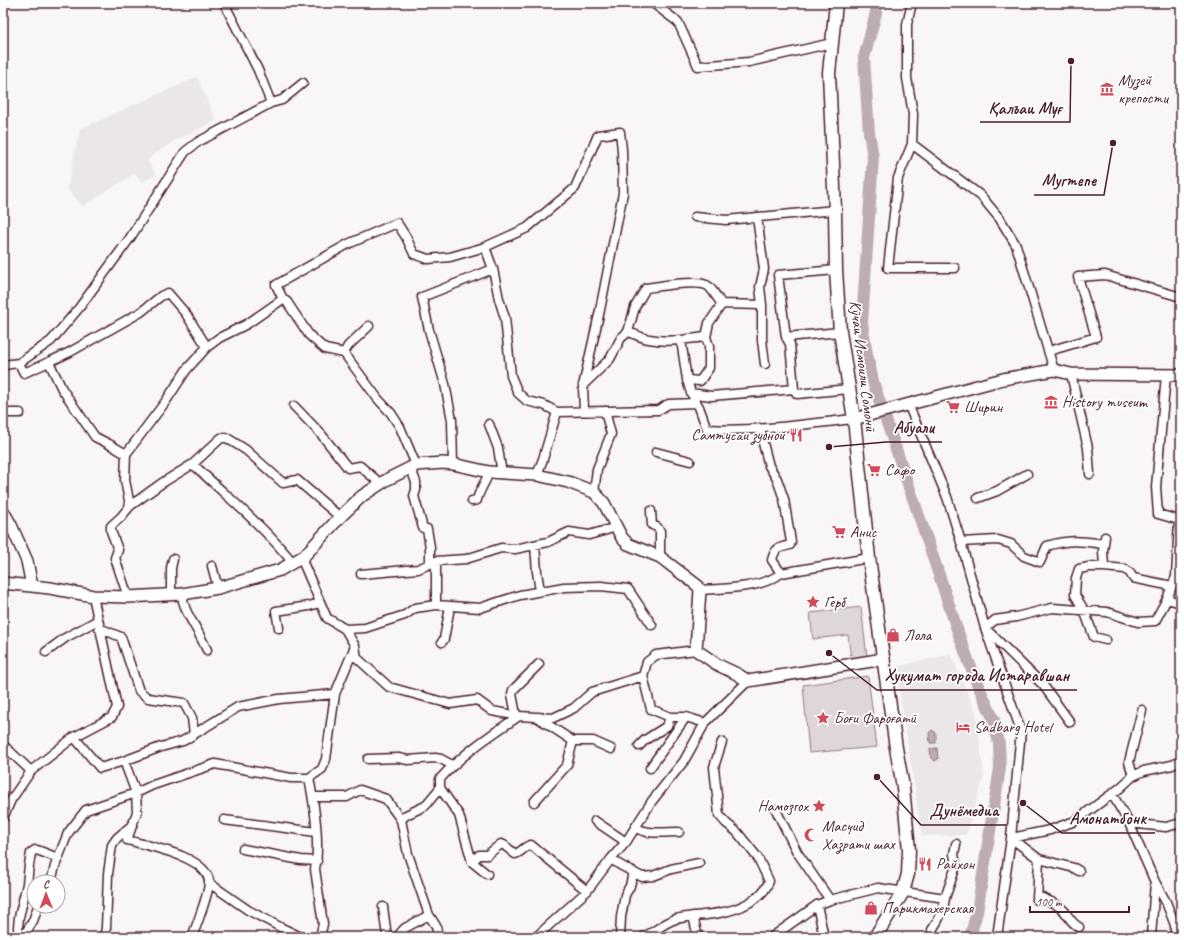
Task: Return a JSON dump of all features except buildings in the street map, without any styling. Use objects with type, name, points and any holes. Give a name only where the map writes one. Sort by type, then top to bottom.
[{"type":"main road","name":"Кӯчаи Исмоили Сомонӣ","points":[[836,3],[828,73],[840,332],[849,389],[857,418],[869,558],[903,787],[909,850],[908,874],[904,892],[875,937]]},
{"type":"main road","points":[[857,418],[1003,379],[1054,370],[1071,374],[1181,375]]},
{"type":"main road","points":[[3,583],[93,596],[128,597],[176,594],[218,588],[272,573],[297,561],[362,496],[388,479],[414,467],[433,463],[453,464],[502,474],[537,475],[568,482],[594,492],[604,503],[622,538],[628,544],[660,557],[698,586],[700,590],[696,650],[718,665],[748,681],[884,659]]},
{"type":"main road","points":[[3,511],[7,524],[27,561],[32,586]]},
{"type":"street","points":[[224,3],[258,70],[271,103]]},
{"type":"street","points":[[653,3],[678,22],[698,66],[749,62],[832,43]]},
{"type":"street","points":[[912,3],[907,24],[907,78],[913,114],[912,144],[898,178],[888,268],[955,268]]},
{"type":"street","points":[[3,365],[19,363],[51,341],[79,308],[130,238],[185,152],[198,142],[271,103],[282,100],[303,83]]},
{"type":"street","points":[[436,605],[430,547],[426,529],[423,528],[414,496],[416,482],[414,467],[400,427],[391,413],[378,399],[344,353],[326,349],[309,335],[287,302],[283,299],[276,285],[348,244],[397,223],[414,254],[428,259],[450,257],[485,247],[527,228],[575,188],[598,135],[620,132],[623,193],[600,310],[583,386],[584,411]]},
{"type":"street","points":[[912,144],[981,196],[1000,219],[1016,245],[1054,370]]},
{"type":"street","points":[[695,217],[726,220],[835,210]]},
{"type":"street","points":[[757,217],[764,269],[760,287],[762,305],[762,340],[765,364]]},
{"type":"street","points":[[485,247],[493,269],[499,299],[505,318],[510,376],[518,393],[527,400],[544,405],[557,412],[658,410],[662,409],[668,404],[696,403]]},
{"type":"street","points":[[453,464],[450,412],[445,384],[429,330],[422,297],[493,269]]},
{"type":"street","points":[[836,270],[778,275],[786,337],[790,344],[794,389],[797,394],[849,389]]},
{"type":"street","points":[[1049,351],[1096,338],[1078,277],[1105,275],[1181,297]]},
{"type":"street","points":[[583,386],[610,359],[621,338],[628,332],[635,307],[646,288],[685,283],[706,284],[710,287],[722,304]]},
{"type":"street","points":[[19,363],[24,373],[49,362],[141,312],[161,296],[168,293],[186,314],[207,347]]},
{"type":"street","points":[[130,506],[125,480],[126,454],[166,401],[187,369],[207,347],[219,338],[247,324],[283,299]]},
{"type":"street","points":[[722,304],[762,305]]},
{"type":"street","points":[[687,380],[700,381],[709,368],[709,346],[706,337],[709,323],[722,304]]},
{"type":"street","points":[[344,353],[348,346],[369,326]]},
{"type":"street","points":[[628,332],[648,339],[677,341],[706,337]]},
{"type":"street","points":[[786,337],[840,332]]},
{"type":"street","points":[[681,340],[687,380],[691,394],[708,429],[724,430],[759,428],[857,418]]},
{"type":"street","points":[[49,362],[62,389],[95,437],[126,454]]},
{"type":"street","points":[[1071,374],[1088,448],[1090,474]]},
{"type":"street","points":[[985,628],[995,620],[1016,617],[1052,608],[1107,612],[1138,622],[1155,621],[1167,599],[1176,577],[1180,520],[1158,514],[1156,487],[1166,375]]},
{"type":"street","points":[[691,394],[711,396],[794,389]]},
{"type":"street","points":[[908,404],[947,497],[985,628],[1021,731],[1011,838],[998,937]]},
{"type":"street","points":[[294,406],[320,434],[348,468],[360,466],[381,484]]},
{"type":"street","points":[[594,492],[597,469],[611,434],[605,411]]},
{"type":"street","points":[[537,475],[557,412]]},
{"type":"street","points":[[3,413],[20,413]]},
{"type":"street","points":[[489,424],[498,448],[502,474]]},
{"type":"street","points":[[759,428],[769,466],[777,479],[784,499],[788,518],[791,542],[790,545],[778,548],[774,553],[772,560],[781,573]]},
{"type":"street","points":[[128,597],[115,558],[118,550],[111,531],[111,526],[130,506],[162,483],[193,464],[221,438],[227,438],[246,450],[283,483],[297,480],[340,517]]},
{"type":"street","points":[[656,452],[690,460]]},
{"type":"street","points":[[193,464],[286,553],[297,561],[327,618],[345,628],[365,628],[406,615],[415,608],[436,605],[480,608],[520,595],[540,591],[564,587],[601,586],[628,589],[652,625]]},
{"type":"street","points":[[472,501],[477,500],[478,494],[489,472]]},
{"type":"street","points":[[978,498],[997,491],[1026,474]]},
{"type":"street","points":[[651,511],[652,526],[657,527],[660,531],[660,557]]},
{"type":"street","points":[[361,574],[418,569],[432,560],[466,559],[501,548],[515,549],[548,542],[569,532],[589,535],[616,527]]},
{"type":"street","points":[[961,542],[998,540],[1011,544],[1024,556],[1040,562],[1047,546],[1062,542],[1104,541],[1104,566]]},
{"type":"street","points":[[536,545],[537,572],[540,591]]},
{"type":"street","points":[[700,590],[739,587],[759,583],[778,576],[781,573],[869,558]]},
{"type":"street","points":[[173,559],[171,568],[176,594],[183,603],[188,616],[207,650]]},
{"type":"street","points":[[212,566],[218,588]]},
{"type":"street","points":[[1106,640],[1094,637],[1084,610],[1075,595],[1076,578],[1079,570],[1089,567],[1104,566],[1125,569],[1130,573],[1132,578],[1172,586]]},
{"type":"street","points":[[3,818],[7,798],[31,771],[74,737],[112,717],[117,707],[93,596]]},
{"type":"street","points":[[1167,599],[1181,603]]},
{"type":"street","points":[[279,628],[276,611],[320,603]]},
{"type":"street","points":[[442,642],[444,639],[450,607]]},
{"type":"street","points":[[46,652],[65,638],[99,624]]},
{"type":"street","points":[[99,624],[121,637],[139,691],[148,698],[184,703],[192,718],[194,734]]},
{"type":"street","points":[[345,628],[355,646],[357,658],[389,687],[450,704],[477,700],[492,711],[553,718],[574,708],[592,692],[643,676]]},
{"type":"street","points":[[985,628],[1043,685],[1070,722]]},
{"type":"street","points":[[53,874],[68,833],[86,810],[215,764],[291,778],[310,778],[322,769],[326,759],[335,694],[355,646]]},
{"type":"street","points":[[696,650],[656,655],[647,662],[643,676],[651,709],[670,717],[686,718],[705,723]]},
{"type":"street","points":[[517,715],[512,694],[513,690],[539,664]]},
{"type":"street","points":[[536,937],[587,891],[611,858],[626,842],[652,801],[684,762],[705,723],[748,681]]},
{"type":"street","points":[[74,737],[100,768],[124,762],[161,747],[183,742],[238,707],[279,699],[335,694]]},
{"type":"street","points":[[1133,776],[1129,762],[1142,710]]},
{"type":"street","points":[[487,874],[472,862],[459,815],[440,788],[440,779],[452,765],[517,715]]},
{"type":"street","points":[[535,716],[573,741],[592,741],[611,749]]},
{"type":"street","points":[[639,746],[645,740],[667,726],[670,717]]},
{"type":"street","points":[[650,768],[686,718]]},
{"type":"street","points":[[534,802],[566,764],[573,741]]},
{"type":"street","points":[[643,937],[649,935],[665,922],[693,916],[718,914],[737,909],[754,899],[766,888],[768,881],[758,858],[737,832],[719,815],[714,767],[722,742]]},
{"type":"street","points":[[3,745],[31,771]]},
{"type":"street","points":[[368,759],[398,758],[408,760],[435,758],[441,759],[452,765]]},
{"type":"street","points":[[1011,838],[1050,830],[1075,822],[1133,776],[1144,771],[1172,765],[1181,761]]},
{"type":"street","points":[[124,762],[136,793],[137,812],[127,840],[181,855],[199,865],[207,873],[209,883],[199,920],[192,937]]},
{"type":"street","points":[[310,778],[316,832],[316,869],[323,924],[320,937]]},
{"type":"street","points":[[401,820],[406,815],[425,806],[440,788]]},
{"type":"street","points":[[313,797],[347,797],[360,790],[386,799],[401,820],[408,854],[429,915],[436,926],[438,937]]},
{"type":"street","points":[[1112,794],[1129,823],[1155,882],[1178,924],[1175,937]]},
{"type":"street","points":[[776,810],[797,852],[830,900]]},
{"type":"street","points":[[224,820],[316,832]]},
{"type":"street","points":[[595,821],[626,842]]},
{"type":"street","points":[[1129,823],[1166,827],[1181,823]]},
{"type":"street","points":[[104,937],[106,928],[108,874],[112,845],[117,838],[132,826]]},
{"type":"street","points":[[635,827],[640,830],[656,832],[678,832]]},
{"type":"street","points":[[1011,838],[1039,859],[1074,868],[1079,871]]},
{"type":"street","points":[[472,862],[479,856],[487,855],[501,844],[515,854],[518,854],[527,846],[531,845],[587,891]]},
{"type":"street","points":[[932,930],[939,920],[945,905],[945,898],[956,866],[954,854],[956,844]]},
{"type":"street","points":[[243,849],[301,860],[317,861]]},
{"type":"street","points":[[19,937],[19,918],[27,884],[32,852],[37,850],[58,858]]},
{"type":"street","points":[[611,858],[620,865],[642,877],[653,876],[671,869],[699,863]]},
{"type":"street","points":[[1039,859],[1037,899],[1063,909],[1068,918],[1079,927]]},
{"type":"street","points":[[620,937],[621,917],[625,894],[630,886],[633,872]]},
{"type":"street","points":[[1151,937],[1155,882]]},
{"type":"street","points":[[209,883],[248,910],[301,937]]},
{"type":"street","points":[[772,937],[817,905],[830,900],[878,888],[945,898]]},
{"type":"street","points":[[817,905],[824,937]]},
{"type":"street","points":[[382,907],[388,937]]},
{"type":"street","points":[[23,937],[33,921],[35,914]]},
{"type":"street","points":[[397,937],[405,928],[429,915]]},
{"type":"street","points":[[693,916],[698,937]]},
{"type":"shaded area","points":[[197,77],[216,121],[172,142],[147,160],[156,175],[142,182],[134,174],[83,206],[67,189],[80,129]]},
{"type":"shaded area","points":[[861,607],[867,657],[851,659],[848,635],[813,639],[810,613]]},
{"type":"shaded area","points":[[951,654],[976,713],[984,777],[966,835],[922,836],[896,667]]},
{"type":"shaded area","points":[[868,676],[877,747],[809,753],[803,685]]},
{"type":"shaded area","points":[[932,730],[936,733],[936,743],[930,743],[929,733]]},
{"type":"shaded area","points":[[937,748],[938,759],[935,761],[931,758],[930,749]]},
{"type":"waterway","points":[[876,3],[876,13],[864,58],[869,133],[873,157],[862,323],[867,354],[874,385],[960,638],[976,681],[994,720],[999,744],[1000,768],[977,912],[970,937]]},
{"type":"place","name":"Қалъаи Муғ","points":[[1071,61]]},
{"type":"place","name":"Музей крепости","points":[[1107,89]]},
{"type":"place","name":"Мугтепе","points":[[1113,143]]},
{"type":"place","name":"History museum","points":[[1051,402]]},
{"type":"place","name":"Ширин","points":[[953,407]]},
{"type":"place","name":"Самтусаи зубной","points":[[796,435]]},
{"type":"place","name":"Абуали","points":[[829,447]]},
{"type":"place","name":"Сафо","points":[[874,470]]},
{"type":"place","name":"Анис","points":[[839,532]]},
{"type":"place","name":"Герб","points":[[813,602]]},
{"type":"place","name":"Лола","points":[[893,635]]},
{"type":"place","name":"Хукумат города Истаравшан","points":[[829,653]]},
{"type":"place","name":"Боғи Фароғатӣ","points":[[823,718]]},
{"type":"place","name":"Sadbarg Hotel","points":[[963,727]]},
{"type":"place","name":"Дунёмедиа","points":[[877,777]]},
{"type":"place","name":"Амонатбонк","points":[[1023,803]]},
{"type":"place","name":"Намозгох","points":[[819,806]]},
{"type":"place","name":"Масҷид Хазрати шах","points":[[811,835]]},
{"type":"place","name":"Райхон","points":[[925,864]]},
{"type":"place","name":"Парикмахерская","points":[[871,908]]}]
